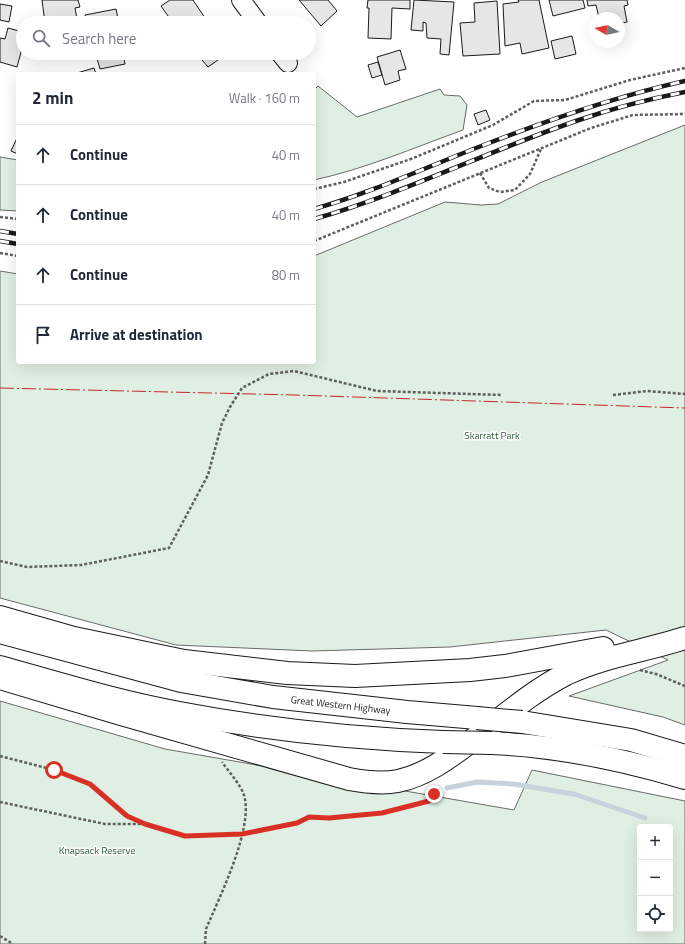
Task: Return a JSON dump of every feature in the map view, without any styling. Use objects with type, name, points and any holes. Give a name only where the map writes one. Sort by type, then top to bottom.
[{"type":"main road","points":[[0,617],[74,638],[184,661],[287,673],[332,675],[422,674],[498,667],[685,632]]},
{"type":"main road","name":"Great Western Highway","points":[[0,632],[181,681],[273,697],[407,712],[522,722],[631,740],[685,756]]},
{"type":"main road","points":[[0,678],[340,777],[360,781],[385,782],[413,776],[430,769],[448,758],[525,700],[577,669],[605,659],[662,646],[685,638]]},
{"type":"main road","points":[[0,667],[115,698],[184,714],[270,728],[373,738],[492,743],[544,747],[613,758],[685,778]]},
{"type":"street","points":[[241,0],[253,16]]},
{"type":"path","points":[[316,189],[344,182],[411,159],[493,125],[534,101],[565,100],[630,80],[685,68]]},
{"type":"path","points":[[316,240],[591,128],[633,115],[685,114]]},
{"type":"path","points":[[480,173],[489,188],[500,192],[516,190],[530,174],[541,148]]},
{"type":"path","points":[[0,217],[16,219]]},
{"type":"path","points":[[0,253],[16,256]]},
{"type":"path","points":[[0,561],[27,567],[81,565],[169,548],[208,475],[222,423],[230,407],[242,388],[269,374],[294,370],[377,391],[502,395]]},
{"type":"path","points":[[613,395],[647,391],[685,394]]},
{"type":"path","points":[[638,670],[656,674],[685,686]]},
{"type":"path","points":[[0,756],[54,770],[90,784],[127,816],[145,824],[185,836],[242,834],[297,823],[309,817],[352,817],[382,813],[429,801],[434,794],[429,788]]},
{"type":"path","points":[[205,944],[206,929],[242,834],[246,807],[244,794],[219,758]]},
{"type":"path","points":[[0,802],[105,824],[145,824]]},
{"type":"path","points":[[0,936],[12,944]]},
{"type":"green space","points":[[318,86],[357,117],[440,89],[444,95],[460,96],[467,105],[463,130],[389,158],[316,179],[316,88]]},
{"type":"green space","name":"Skarratt Park","points":[[685,125],[685,725],[663,717],[569,696],[668,660],[606,630],[450,647],[312,651],[176,645],[0,598],[0,271],[16,274],[16,364],[316,364],[316,255],[445,202],[481,205],[498,204],[542,182]]},
{"type":"green space","points":[[0,157],[16,160],[16,211],[0,210]]},
{"type":"green space","name":"Knapsack Reserve","points":[[0,701],[165,749],[514,810],[532,770],[685,801],[685,944],[0,944]]},
{"type":"building","points":[[42,0],[78,0],[80,7],[75,8],[76,16],[44,16]]},
{"type":"building","points":[[170,0],[193,0],[204,16],[168,16],[161,6]]},
{"type":"building","points":[[299,0],[328,0],[337,11],[321,26],[316,20],[316,16],[313,16]]},
{"type":"building","points":[[368,0],[410,0],[410,9],[392,8],[391,39],[368,38]]},
{"type":"building","points":[[414,0],[454,2],[449,55],[440,54],[441,39],[427,38],[426,23],[423,22],[423,31],[411,30]]},
{"type":"building","points":[[518,0],[539,0],[549,48],[522,54],[520,43],[505,46],[503,4],[519,2]]},
{"type":"building","points":[[549,0],[583,0],[585,8],[553,16]]},
{"type":"building","points":[[587,0],[627,0],[628,5],[624,6],[627,22],[625,22],[625,12],[598,12],[596,5],[588,6]]},
{"type":"building","points":[[497,1],[500,54],[463,56],[460,23],[475,22],[474,3]]},
{"type":"building","points":[[0,4],[12,6],[9,22],[0,20]]},
{"type":"building","points":[[116,9],[118,16],[85,16]]},
{"type":"building","points":[[8,28],[16,30],[16,60],[19,60],[17,67],[0,62],[0,38],[5,39]]},
{"type":"building","points":[[572,36],[576,54],[555,59],[551,41]]},
{"type":"building","points":[[400,50],[406,69],[398,71],[400,80],[385,85],[377,57]]},
{"type":"building","points":[[97,60],[124,60],[125,64],[100,69]]},
{"type":"building","points":[[202,60],[218,60],[208,67]]},
{"type":"building","points":[[378,62],[382,75],[372,78],[368,65]]},
{"type":"building","points":[[94,68],[95,72],[80,72]]},
{"type":"building","points":[[486,110],[490,120],[478,125],[474,114]]},
{"type":"building","points":[[16,140],[16,153],[11,151]]},
{"type":"waterway","points":[[447,788],[477,782],[513,784],[574,794],[645,818]]},
{"type":"railway","points":[[316,208],[358,195],[562,116],[685,81]]},
{"type":"railway","points":[[316,218],[381,197],[513,144],[579,120],[632,104],[685,92]]},
{"type":"railway","points":[[0,231],[16,234]]},
{"type":"railway","points":[[0,241],[16,244]]},
{"type":"power","points":[[0,388],[295,395],[685,408]]},
{"type":"route","points":[[54,770],[90,784],[127,816],[145,824],[185,836],[242,834],[297,823],[309,817],[352,817],[382,813],[400,807],[429,801],[434,794]]}]
